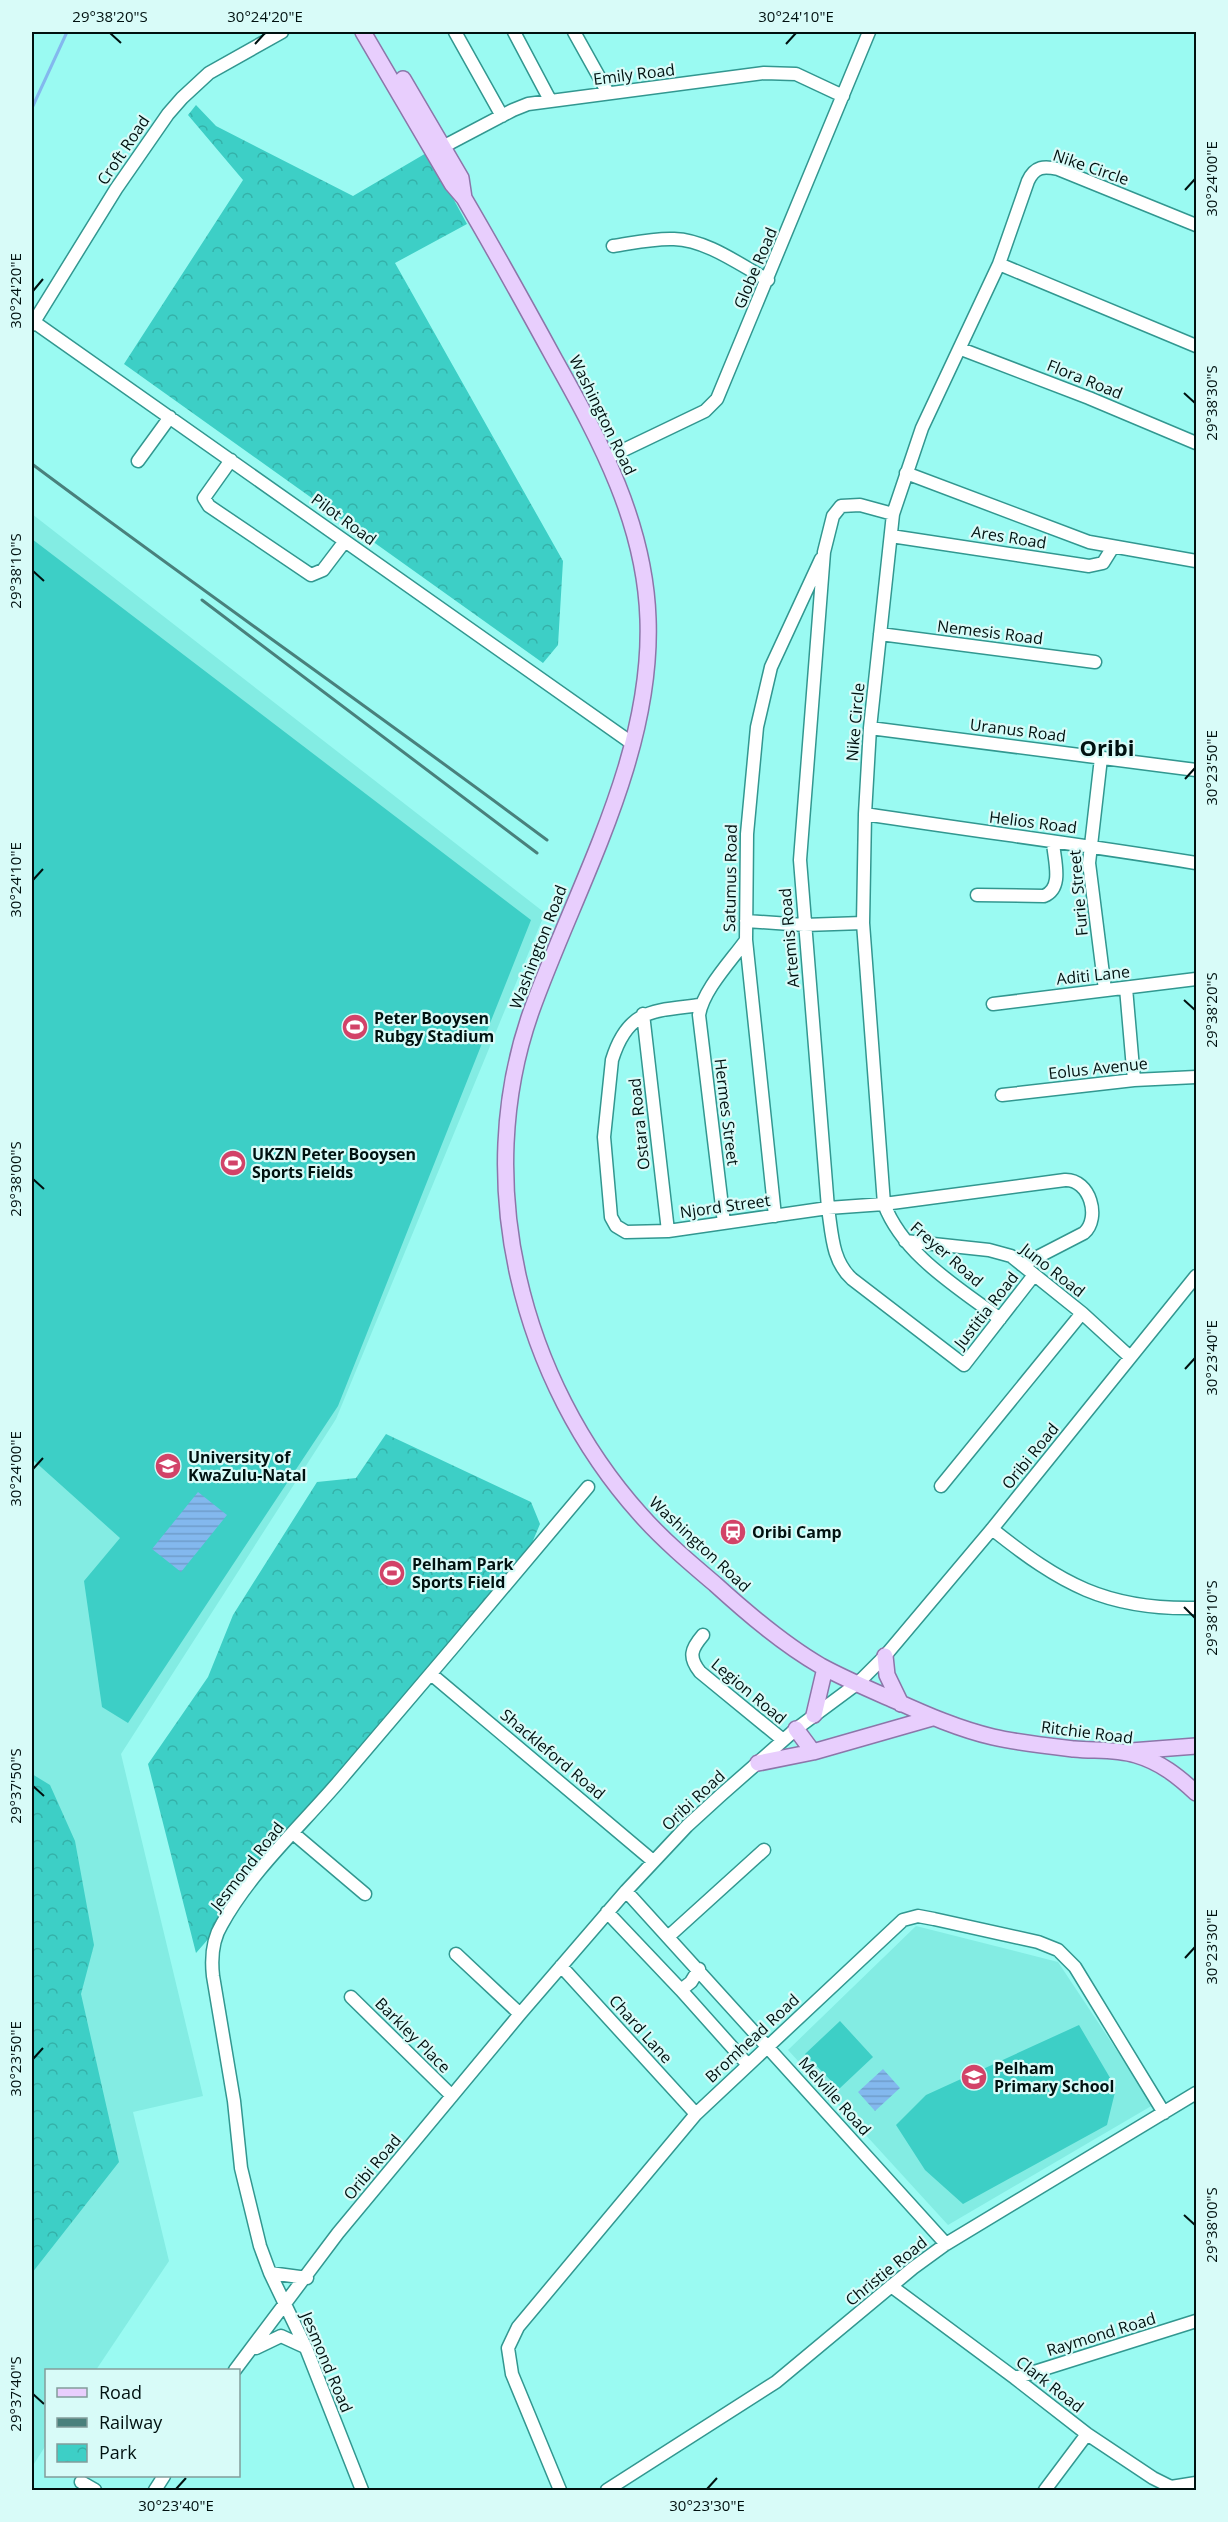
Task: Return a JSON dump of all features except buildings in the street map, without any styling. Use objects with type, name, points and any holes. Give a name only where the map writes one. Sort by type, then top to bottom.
[{"type":"main road","name":"Washington Road","points":[[363,32],[439,149]]},
{"type":"main road","name":"Washington Road","points":[[375,32],[439,149],[452,184],[464,198],[584,411],[607,458],[636,534],[646,585],[647,666],[641,714],[611,810],[531,1014],[516,1064],[511,1096],[507,1175],[509,1232],[534,1334],[554,1384],[590,1451],[610,1479],[642,1516],[688,1561],[770,1630],[825,1668],[932,1718],[964,1729]]},
{"type":"main road","points":[[885,1656],[887,1676],[901,1704]]},
{"type":"main road","points":[[814,1715],[825,1668]]},
{"type":"main road","points":[[758,1763],[813,1752],[932,1718]]},
{"type":"main road","points":[[796,1729],[813,1752]]},
{"type":"main road","name":"Ritchie Road","points":[[964,1729],[1013,1741],[1122,1752],[1146,1758],[1172,1771],[1196,1790]]},
{"type":"main road","points":[[1122,1752],[1197,1746]]},
{"type":"street","name":"Croft Road","points":[[33,324],[116,189],[158,127],[182,98],[209,74],[282,32]]},
{"type":"street","points":[[455,32],[502,116]]},
{"type":"street","points":[[514,32],[550,100]]},
{"type":"street","points":[[574,32],[608,93]]},
{"type":"street","name":"Globe Road","points":[[607,458],[713,405],[768,280],[869,32]]},
{"type":"street","name":"Emily Road","points":[[439,149],[519,107],[550,100],[781,72],[808,79],[843,96]]},
{"type":"street","name":"Nike Circle","points":[[884,1204],[863,923],[865,814],[870,728],[893,514],[906,473],[922,428],[999,264],[1028,181],[1034,171],[1041,167],[1058,169],[1197,225]]},
{"type":"street","points":[[613,246],[674,239],[690,241],[768,280]]},
{"type":"street","points":[[999,264],[1197,345]]},
{"type":"street","name":"Pilot Road","points":[[33,324],[170,417],[633,744]]},
{"type":"street","name":"Flora Road","points":[[961,349],[1197,442]]},
{"type":"street","points":[[138,461],[170,417]]},
{"type":"street","points":[[231,460],[204,498],[209,506],[311,575],[322,570],[345,541]]},
{"type":"street","name":"Ares Road","points":[[906,473],[1062,532],[1113,547],[1197,561]]},
{"type":"street","name":"Artemis Road","points":[[893,514],[860,505],[841,506],[833,516],[824,552],[808,778],[801,833],[800,860],[804,925],[828,1208],[837,1259],[845,1272],[964,1365]]},
{"type":"street","name":"Ares Road","points":[[891,536],[1089,567],[1103,563],[1113,547]]},
{"type":"street","name":"Satumus Road","points":[[776,1216],[746,940],[747,834],[757,727],[771,667],[824,552]]},
{"type":"street","name":"Nemesis Road","points":[[880,634],[1095,662]]},
{"type":"street","name":"Uranus Road","points":[[870,728],[1197,770]]},
{"type":"street","name":"Furie Street","points":[[1101,758],[1089,845],[1090,883],[1105,990]]},
{"type":"street","name":"Helios Road","points":[[865,814],[1053,842],[1089,845],[1197,863]]},
{"type":"street","points":[[977,895],[1044,896],[1050,893],[1056,882],[1053,842]]},
{"type":"street","points":[[746,921],[804,925],[863,923]]},
{"type":"street","points":[[643,1014],[700,1005],[746,940]]},
{"type":"street","name":"Aditi Lane","points":[[993,1004],[1197,979]]},
{"type":"street","points":[[1126,988],[1134,1080]]},
{"type":"street","name":"Hermes Street","points":[[700,1005],[699,1026],[724,1223]]},
{"type":"street","name":"Njord Street","points":[[643,1014],[622,1037],[612,1060],[606,1112],[605,1160],[611,1216],[616,1226],[633,1233],[668,1231],[828,1208],[884,1204],[1073,1179],[1084,1187],[1093,1219],[1090,1227],[1084,1233],[1022,1265]]},
{"type":"street","name":"Ostara Road","points":[[643,1014],[668,1231]]},
{"type":"street","name":"Eolus Avenue","points":[[1002,1095],[1134,1080],[1197,1077]]},
{"type":"street","name":"Freyer Road","points":[[884,1204],[892,1224],[904,1241],[938,1272],[1000,1320]]},
{"type":"street","name":"Juno Road","points":[[904,1241],[1001,1252],[1011,1256],[1082,1313],[1130,1357]]},
{"type":"street","name":"Justitia Road","points":[[964,1365],[1034,1275]]},
{"type":"street","name":"Oribi Road","points":[[236,2369],[307,2278],[338,2233],[626,1890],[687,1826],[796,1729],[858,1683],[885,1656],[992,1529],[1197,1276]]},
{"type":"street","points":[[941,1486],[1082,1313]]},
{"type":"street","name":"Jesmond Road","points":[[362,2490],[306,2348],[270,2273],[260,2246],[241,2168],[234,2101],[211,1959],[214,1942],[221,1924],[262,1868],[431,1674],[588,1486]]},
{"type":"street","points":[[992,1529],[1048,1572],[1084,1591],[1120,1602],[1197,1608]]},
{"type":"street","name":"Legion Road","points":[[703,1635],[693,1646],[691,1653],[694,1665],[783,1740]]},
{"type":"street","name":"Shackleford Road","points":[[431,1674],[653,1861]]},
{"type":"street","points":[[293,1833],[365,1894]]},
{"type":"street","points":[[669,1936],[764,1850]]},
{"type":"street","name":"Melville Road","points":[[626,1890],[946,2244]]},
{"type":"street","points":[[607,1912],[748,2065]]},
{"type":"street","name":"Bromhead Road","points":[[560,2490],[512,2374],[508,2348],[518,2327],[696,2114],[903,1920],[918,1916],[934,1918],[1038,1942],[1058,1950],[1067,1957],[1164,2113]]},
{"type":"street","points":[[456,1954],[520,2014]]},
{"type":"street","name":"Chard Lane","points":[[561,1966],[696,2114]]},
{"type":"street","points":[[681,1990],[691,1982],[699,1969]]},
{"type":"street","name":"Barkley Place","points":[[351,1997],[452,2096]]},
{"type":"street","name":"Christie Road","points":[[607,2490],[776,2382],[891,2286],[946,2244],[1197,2093]]},
{"type":"street","points":[[270,2273],[307,2278]]},
{"type":"street","name":"Clark Road","points":[[891,2286],[1087,2434],[1163,2484],[1183,2487],[1197,2483]]},
{"type":"street","name":"Raymond Road","points":[[1015,2378],[1197,2321]]},
{"type":"street","points":[[250,2351],[281,2336],[306,2348]]},
{"type":"street","points":[[1045,2490],[1087,2434]]},
{"type":"street","points":[[155,2490],[163,2477]]},
{"type":"street","points":[[81,2482],[94,2490]]},
{"type":"shaded area","name":"UKZN Peter Booysen Sports Fields","points":[[32,514],[545,913],[336,1419],[121,1754],[203,2096],[133,2112],[169,2261],[97,2369],[45,2369],[45,2447],[32,2467]]},
{"type":"shaded area","points":[[198,1492],[227,1515],[181,1572],[152,1549]]},
{"type":"shaded area","name":"Pelham Primary School","points":[[916,1926],[1058,1962],[1153,2105],[948,2225],[788,2050]]},
{"type":"shaded area","points":[[883,2069],[900,2088],[875,2111],[858,2092]]},
{"type":"green space","points":[[196,105],[216,126],[353,196],[428,152],[467,224],[395,263],[563,561],[558,645],[543,663],[124,364],[243,180],[188,115]]},
{"type":"green space","name":"UKZN Peter Booysen Sports Fields","points":[[32,539],[531,920],[338,1406],[128,1723],[102,1707],[84,1581],[120,1538],[32,1459]]},
{"type":"green space","points":[[386,1434],[531,1502],[540,1524],[516,1581],[371,1753],[196,1953],[148,1764],[208,1677],[233,1615],[317,1482],[356,1478]]},
{"type":"green space","points":[[32,1774],[50,1785],[75,1841],[94,1945],[81,1994],[119,2162],[32,2273]]},
{"type":"green space","points":[[840,2021],[873,2057],[839,2089],[805,2054]]},
{"type":"green space","points":[[1079,2025],[1116,2088],[1107,2125],[963,2204],[925,2170],[896,2125],[926,2095]]},
{"type":"waterway","points":[[32,108],[67,32]]},
{"type":"railway","points":[[32,464],[547,840]]},
{"type":"railway","points":[[202,600],[537,853]]},
{"type":"place","name":"Peter Booysen Rubgy Stadium","points":[[355,1027]]},
{"type":"place","name":"UKZN Peter Booysen Sports Fields","points":[[233,1163]]},
{"type":"place","name":"University of KwaZulu-Natal","points":[[168,1466]]},
{"type":"place","name":"Oribi Camp","points":[[733,1532]]},
{"type":"place","name":"Pelham Park Sports Field","points":[[392,1573]]},
{"type":"place","name":"Pelham Primary School","points":[[974,2077]]},
{"type":"district","name":"Oribi","points":[[1107,748]]}]
